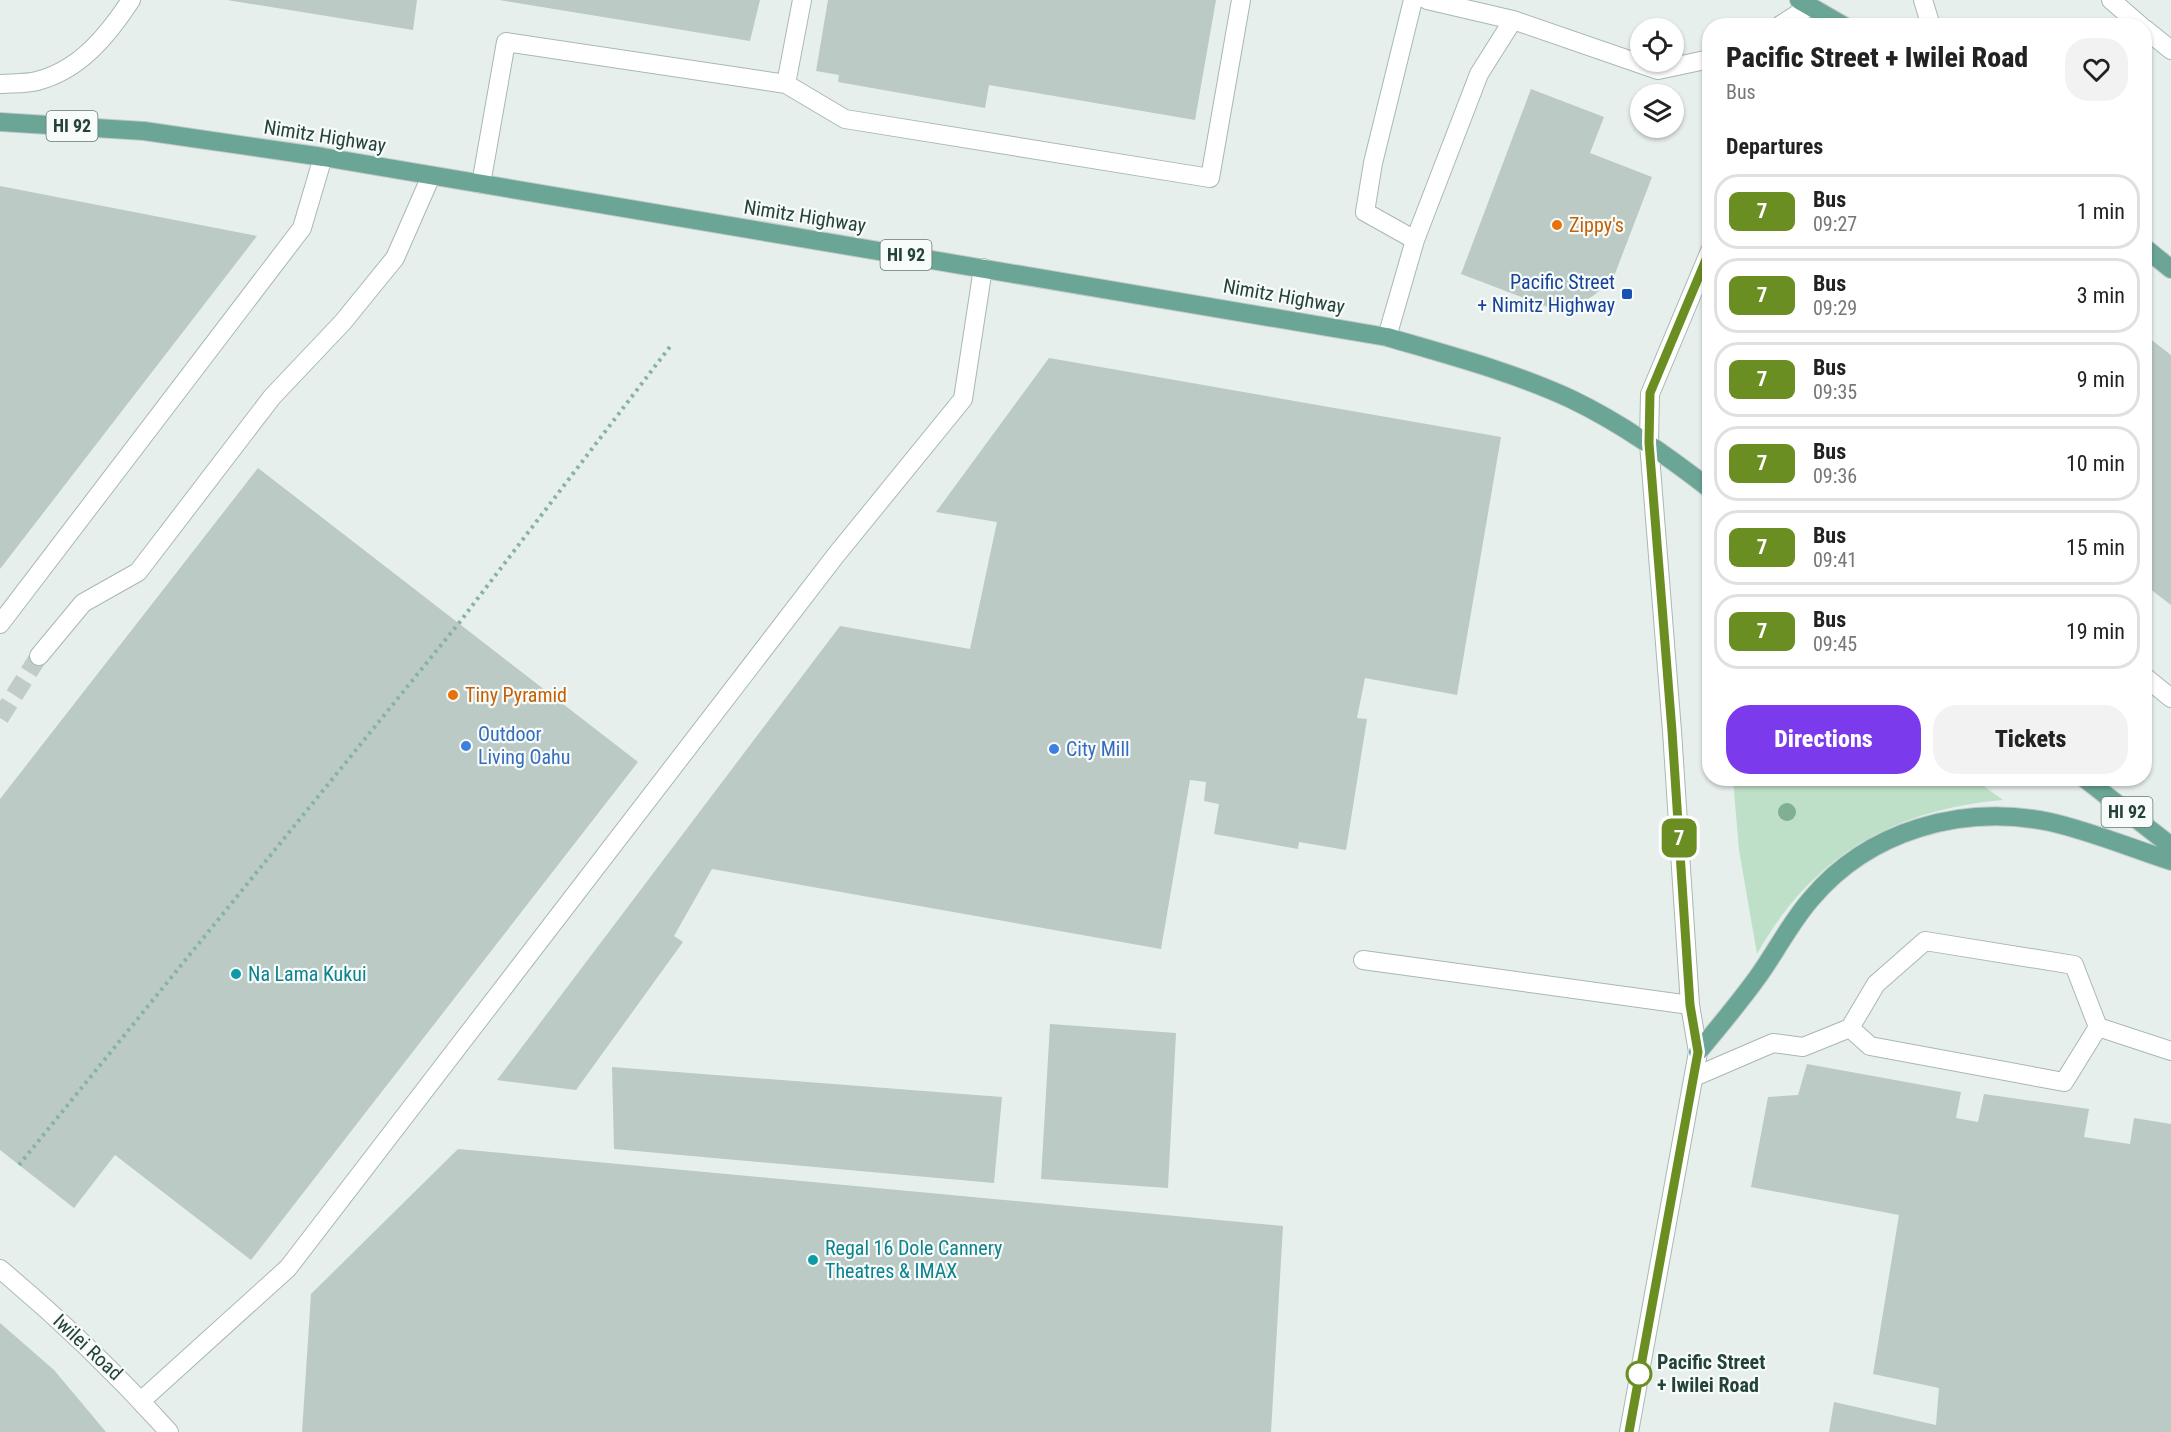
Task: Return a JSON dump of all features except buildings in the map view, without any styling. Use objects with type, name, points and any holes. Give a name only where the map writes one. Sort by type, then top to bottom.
[{"type":"main road","points":[[1808,2],[1832,18]]},
{"type":"main road","name":"Nimitz Highway","points":[[0,122],[144,131],[323,157],[1387,337],[1474,363],[1570,399],[1649,443],[1702,483]]},
{"type":"main road","points":[[2152,254],[2171,269]]},
{"type":"main road","name":"HI 92","points":[[2094,786],[2171,846]]},
{"type":"main road","points":[[1698,1052],[1758,977],[1811,898],[1854,860],[1879,843],[1905,831],[1965,818],[2050,822],[2171,861]]},
{"type":"street","points":[[0,84],[36,82],[68,69],[96,47],[131,0]]},
{"type":"street","points":[[786,84],[802,0]]},
{"type":"street","points":[[481,184],[506,42],[786,84],[845,119],[1210,178],[1242,0]]},
{"type":"street","points":[[1413,0],[1373,163],[1365,212],[1415,240]]},
{"type":"street","points":[[1427,0],[1513,20],[1658,70],[1702,61]]},
{"type":"street","points":[[1923,0],[1929,18]]},
{"type":"street","points":[[2111,0],[2132,18]]},
{"type":"street","points":[[1789,18],[1808,2]]},
{"type":"street","points":[[1804,18],[1808,2]]},
{"type":"street","points":[[1387,337],[1415,240],[1479,74],[1513,20]]},
{"type":"street","points":[[2152,35],[2171,50]]},
{"type":"street","points":[[0,624],[302,228],[323,157]]},
{"type":"street","points":[[39,656],[83,603],[138,572],[272,397],[343,322],[395,258],[431,176]]},
{"type":"street","points":[[141,1401],[288,1268],[836,555],[963,399],[983,268]]},
{"type":"street","points":[[1629,1432],[1698,1052],[1690,1005],[1649,443],[1650,393],[1702,269]]},
{"type":"street","points":[[2152,683],[2171,698]]},
{"type":"street","points":[[1694,1077],[1773,1043],[1803,1047],[1850,1028],[1876,984],[1925,941],[2074,965],[2098,1027]]},
{"type":"street","points":[[1363,960],[1690,1005]]},
{"type":"street","points":[[1850,1028],[1870,1046],[2064,1082],[2098,1027]]},
{"type":"street","points":[[2098,1027],[2171,1051]]},
{"type":"street","name":"Iwilei Road","points":[[0,1269],[64,1323],[169,1432]]},
{"type":"path","points":[[20,1165],[451,633],[672,344]]},
{"type":"green space","points":[[1734,786],[1984,786],[2003,800],[1963,805],[1926,814],[1891,827],[1859,844],[1830,865],[1803,890],[1779,920],[1757,954],[1739,850]]},
{"type":"tunnel","points":[[0,718],[39,656]]},
{"type":"bus line","name":"7","points":[[1629,1432],[1698,1052],[1690,1005],[1672,731],[1649,443],[1650,393],[1702,269]]},
{"type":"place","name":"Zippy's","points":[[1557,225]]},
{"type":"place","name":"Pacific Street + Nimitz Highway","points":[[1627,294]]},
{"type":"place","name":"Tiny Pyramid","points":[[453,695]]},
{"type":"place","name":"Outdoor Living Oahu","points":[[466,746]]},
{"type":"place","name":"City Mill","points":[[1054,749]]},
{"type":"place","name":"Na Lama Kukui","points":[[236,974]]},
{"type":"place","name":"Regal 16 Dole Cannery Theatres & IMAX","points":[[813,1260]]},
{"type":"place","name":"Pacific Street + Iwilei Road","points":[[1639,1374]]}]
